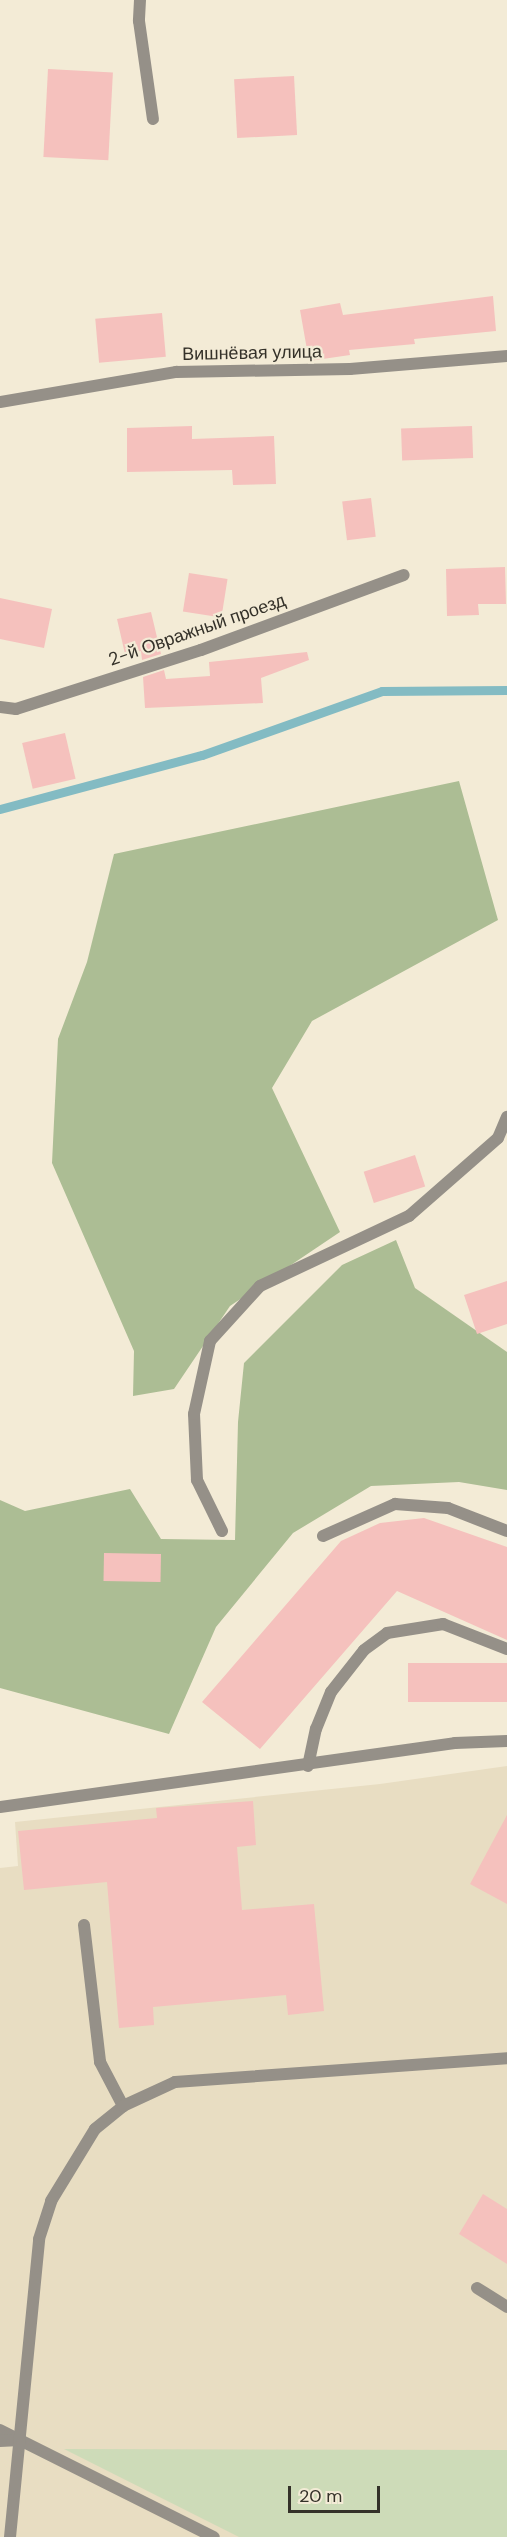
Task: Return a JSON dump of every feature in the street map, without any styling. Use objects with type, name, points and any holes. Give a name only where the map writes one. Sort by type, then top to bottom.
[{"type":"street","points":[[140,0],[139,21],[153,119]]},
{"type":"street","name":"Вишнёвая улица","points":[[0,402],[176,372],[350,369],[507,356]]},
{"type":"street","name":"2-й Овражный проезд","points":[[0,707],[16,709],[201,650],[404,575]]},
{"type":"street","points":[[222,1531],[197,1480],[194,1414],[210,1341],[260,1286],[409,1216],[502,1139],[507,1117]]},
{"type":"street","points":[[323,1536],[395,1504],[448,1508],[507,1531]]},
{"type":"street","points":[[308,1766],[316,1729],[331,1692],[364,1650],[387,1633],[442,1624],[507,1649]]},
{"type":"street","points":[[0,1807],[308,1766],[455,1743],[507,1741]]},
{"type":"street","points":[[84,1925],[98,2054],[123,2106]]},
{"type":"street","points":[[10,2537],[39,2238],[51,2201],[70,2164],[95,2129],[123,2106],[175,2082],[507,2058]]},
{"type":"street","points":[[477,2288],[507,2307]]},
{"type":"street","points":[[0,2430],[214,2537]]},
{"type":"street","points":[[0,2441],[21,2440]]},
{"type":"shaded area","points":[[507,1766],[507,2537],[0,2537],[0,1868],[18,1866],[15,1822],[380,1784]]},
{"type":"green space","points":[[459,781],[498,920],[312,1021],[272,1088],[340,1232],[230,1306],[174,1389],[133,1396],[134,1351],[52,1163],[58,1039],[87,962],[114,854]]},
{"type":"green space","points":[[396,1240],[415,1288],[507,1352],[507,1490],[459,1482],[371,1486],[293,1533],[216,1627],[169,1734],[0,1688],[0,1500],[25,1511],[130,1489],[161,1539],[235,1540],[238,1422],[244,1363],[342,1265]]},
{"type":"green space","points":[[64,2449],[507,2450],[507,2537],[239,2537]]},
{"type":"building","points":[[48,69],[113,72],[108,160],[43,157]]},
{"type":"building","points":[[294,76],[297,135],[237,138],[234,79]]},
{"type":"building","points":[[493,296],[496,331],[414,339],[415,344],[349,350],[350,355],[309,361],[300,310],[340,303],[343,315]]},
{"type":"building","points":[[162,313],[166,357],[99,363],[95,319]]},
{"type":"building","points":[[192,426],[192,439],[274,436],[276,484],[233,485],[232,470],[127,472],[127,428]]},
{"type":"building","points":[[472,426],[473,458],[402,460],[401,428]]},
{"type":"building","points":[[371,498],[376,537],[347,540],[342,502]]},
{"type":"building","points":[[505,567],[506,604],[478,604],[479,615],[447,616],[446,569]]},
{"type":"building","points":[[189,573],[228,579],[221,618],[183,612]]},
{"type":"building","points":[[0,598],[52,609],[44,648],[0,639]]},
{"type":"building","points":[[151,612],[161,654],[142,660],[141,651],[125,654],[117,619]]},
{"type":"building","points":[[307,652],[309,660],[261,678],[263,703],[145,708],[143,677],[164,670],[166,679],[210,676],[209,662]]},
{"type":"building","points":[[65,733],[76,779],[33,789],[22,743]]},
{"type":"building","points":[[415,1155],[425,1186],[374,1203],[364,1172]]},
{"type":"building","points":[[507,1281],[507,1324],[477,1334],[464,1295]]},
{"type":"building","points":[[424,1518],[507,1547],[507,1640],[397,1591],[260,1749],[202,1702],[341,1541],[380,1523]]},
{"type":"building","points":[[104,1553],[161,1554],[161,1582],[104,1581]]},
{"type":"building","points":[[408,1663],[507,1663],[507,1702],[408,1702]]},
{"type":"building","points":[[253,1801],[256,1845],[237,1847],[242,1910],[314,1904],[324,2011],[288,2015],[286,1995],[153,2007],[154,2025],[119,2028],[107,1882],[24,1890],[18,1831],[157,1818],[156,1808]]},
{"type":"building","points":[[507,1815],[507,1904],[470,1884]]},
{"type":"building","points":[[483,2194],[507,2209],[507,2264],[459,2234]]},
{"type":"waterway","points":[[0,809],[202,755],[382,691],[507,690]]}]
